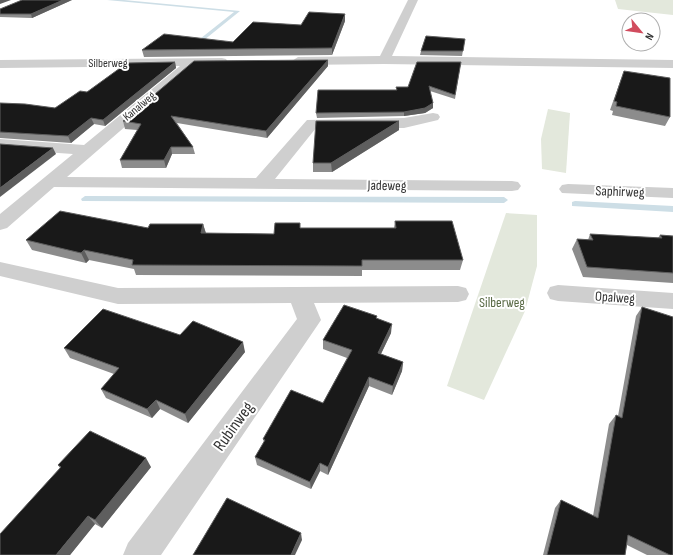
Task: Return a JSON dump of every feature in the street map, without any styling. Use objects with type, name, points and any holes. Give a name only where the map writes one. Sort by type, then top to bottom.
[{"type":"street","points":[[384,60],[413,0]]},
{"type":"street","points":[[284,61],[384,60],[673,64]]},
{"type":"street","name":"Silberweg","points":[[0,64],[237,62]]},
{"type":"street","name":"Kanalweg","points":[[0,224],[191,63]]},
{"type":"street","points":[[262,183],[312,123],[404,123],[432,117]]},
{"type":"street","points":[[0,144],[87,150]]},
{"type":"street","name":"Jadeweg","points":[[50,182],[512,186]]},
{"type":"street","name":"Saphirweg","points":[[568,189],[673,193]]},
{"type":"street","points":[[0,269],[118,296],[458,294]]},
{"type":"street","name":"Opalweg","points":[[558,293],[673,301]]},
{"type":"street","name":"Rubinweg","points":[[140,555],[309,320],[299,295]]},
{"type":"green space","points":[[615,0],[673,0],[673,15],[661,14],[661,12],[618,9]]},
{"type":"green space","points":[[548,109],[570,113],[566,173],[542,169],[541,139]]},
{"type":"green space","name":"Silberweg","points":[[506,213],[537,215],[537,266],[525,311],[484,400],[447,386]]},
{"type":"building","points":[[22,0],[63,0],[31,14],[0,14],[0,9]]},
{"type":"building","points":[[309,12],[345,14],[332,48],[142,50],[164,34],[233,42],[253,22],[301,25]]},
{"type":"building","points":[[426,36],[465,39],[463,51],[421,51]]},
{"type":"building","points":[[328,60],[266,131],[171,116],[193,147],[171,147],[164,160],[120,160],[141,124],[123,121],[194,61]]},
{"type":"building","points":[[175,62],[103,120],[91,118],[68,136],[0,132],[0,103],[25,104],[55,108],[80,91],[87,92],[127,63]]},
{"type":"building","points":[[417,62],[461,62],[455,95],[429,86],[433,103],[425,108],[404,112],[316,113],[318,90],[397,90],[396,87],[408,87]]},
{"type":"building","points":[[624,71],[670,78],[670,117],[616,106],[617,102],[614,101]]},
{"type":"building","points":[[316,121],[399,121],[331,163],[313,163]]},
{"type":"building","points":[[0,144],[53,148],[0,188]]},
{"type":"building","points":[[60,211],[148,228],[150,224],[203,224],[201,233],[274,234],[275,223],[300,223],[300,228],[396,228],[395,221],[452,221],[463,260],[362,260],[362,266],[132,265],[133,260],[84,250],[81,253],[26,240]]},
{"type":"building","points":[[590,234],[662,238],[660,235],[673,236],[673,273],[587,267],[577,239],[593,240]]},
{"type":"building","points":[[344,305],[377,316],[376,318],[392,324],[378,353],[403,362],[393,386],[369,377],[328,467],[320,463],[310,482],[255,457],[265,440],[263,439],[291,390],[323,403],[352,350],[323,340]]},
{"type":"building","points":[[642,307],[673,317],[673,555],[670,555],[628,535],[625,555],[547,555],[561,500],[598,518],[616,415],[622,418]]},
{"type":"building","points":[[103,309],[180,335],[193,321],[243,342],[185,414],[156,400],[147,409],[101,389],[119,368],[64,348]]},
{"type":"building","points":[[90,431],[146,458],[95,520],[88,516],[56,555],[0,555],[0,534],[61,467],[58,465]]},
{"type":"building","points":[[227,498],[301,533],[291,555],[193,555]]},
{"type":"waterway","points":[[109,0],[238,11],[193,47]]},
{"type":"waterway","points":[[85,199],[504,200]]},
{"type":"waterway","points":[[575,204],[673,209]]}]
